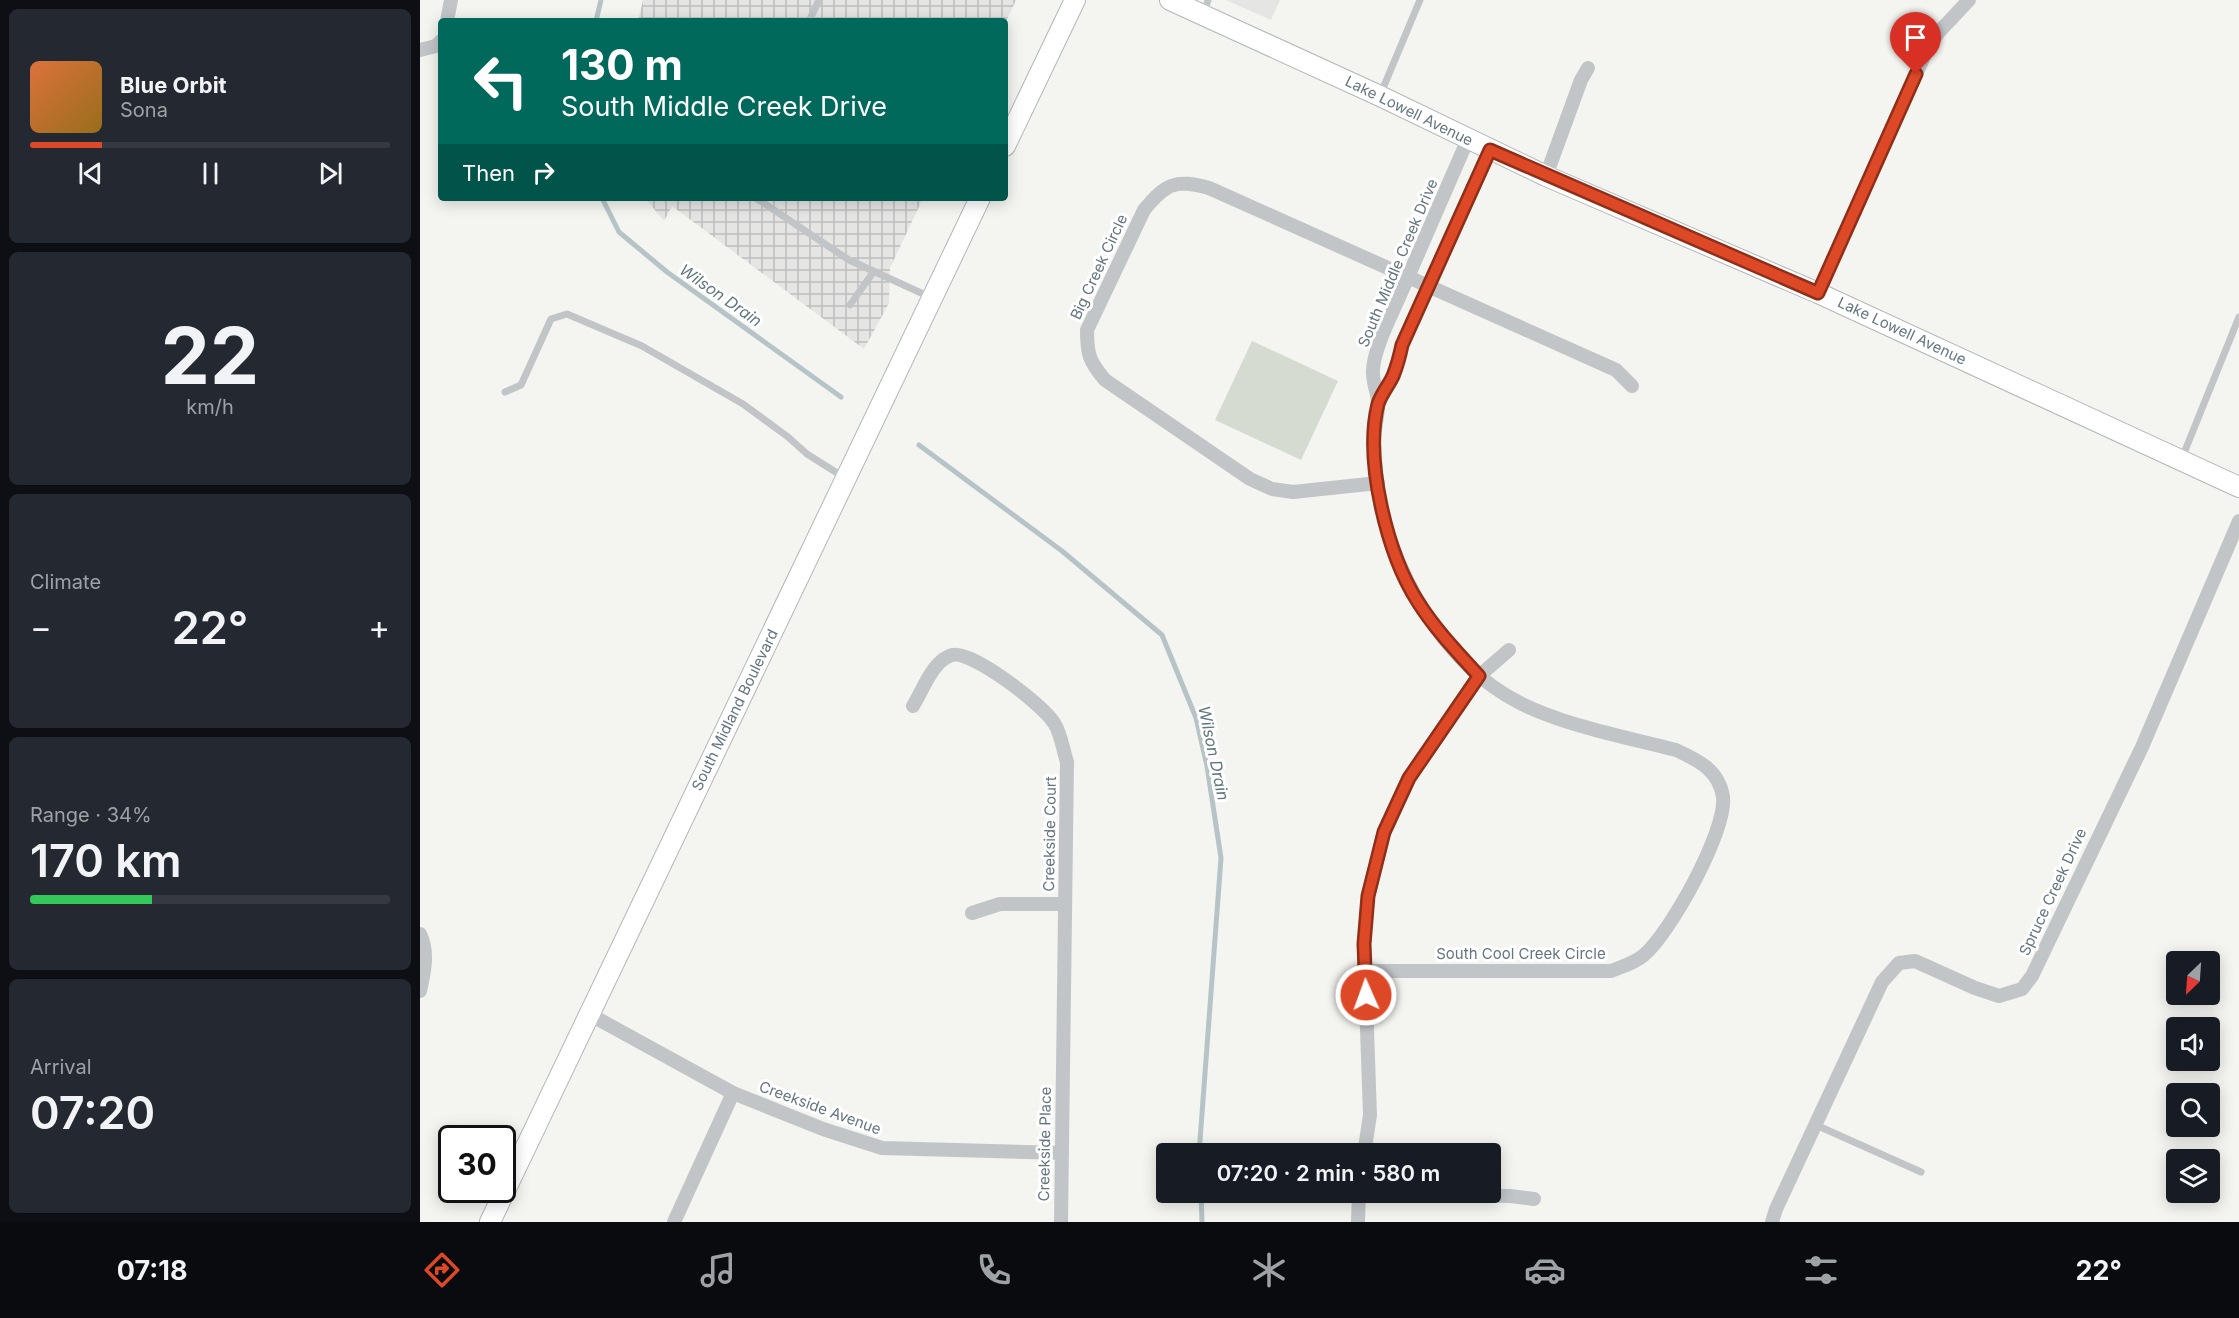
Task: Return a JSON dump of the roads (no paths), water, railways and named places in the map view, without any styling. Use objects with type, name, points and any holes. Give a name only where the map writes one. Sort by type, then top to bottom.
[{"type":"main road","points":[[1008,140],[1075,0]]},
{"type":"main road","name":"Lake Lowell Avenue","points":[[1170,0],[1206,8],[1380,96],[1546,176],[1818,293],[2239,487]]},
{"type":"main road","name":"South Midland Boulevard","points":[[490,1222],[979,201]]},
{"type":"street","points":[[448,18],[452,0]]},
{"type":"street","points":[[1818,293],[1926,52],[1938,33],[1969,0]]},
{"type":"street","points":[[420,50],[438,44]]},
{"type":"street","points":[[1546,176],[1581,80],[1588,68]]},
{"type":"street","name":"South Middle Creek Drive","points":[[1468,139],[1380,342],[1373,370],[1378,402],[1374,442],[1383,516],[1395,552],[1416,600],[1440,633],[1479,676]]},
{"type":"street","name":"South Middle Creek Drive","points":[[1378,402],[1394,375],[1402,345],[1490,150]]},
{"type":"street","name":"Big Creek Circle","points":[[1378,483],[1293,492],[1272,489],[1250,479],[1105,380],[1092,364],[1087,349],[1087,330],[1144,210],[1155,196],[1169,186],[1187,182],[1209,188],[1428,287]]},
{"type":"street","points":[[1428,287],[1616,370],[1632,386]]},
{"type":"street","name":"Spruce Creek Drive","points":[[1772,1222],[1882,982],[1899,963],[1915,961],[1975,988],[1999,996],[2022,989],[2032,976],[2142,747],[2239,521]]},
{"type":"street","points":[[1366,1143],[1370,1115],[1364,944],[1368,896],[1384,832],[1409,778],[1479,676],[1509,650]]},
{"type":"street","name":"Creekside Court","points":[[913,706],[937,666],[945,659],[960,654],[973,658],[1030,698],[1054,723],[1067,762],[1063,1066]]},
{"type":"street","name":"South Cool Creek Circle","points":[[1365,971],[1611,971],[1642,958],[1655,945],[1678,912],[1715,838],[1723,798],[1718,782],[1710,769],[1676,750],[1545,715],[1518,702],[1479,676]]},
{"type":"street","points":[[972,913],[1000,904],[1065,904]]},
{"type":"street","points":[[420,934],[426,964],[420,991]]},
{"type":"street","name":"Creekside Avenue","points":[[589,1014],[733,1093],[823,1129],[882,1148],[1062,1153]]},
{"type":"street","name":"Creekside Place","points":[[1061,1222],[1063,1066]]},
{"type":"street","points":[[674,1222],[733,1093]]},
{"type":"street","points":[[1501,1196],[1534,1199]]},
{"type":"street","points":[[1358,1222],[1359,1203]]},
{"type":"lane","points":[[810,18],[819,0]]},
{"type":"lane","points":[[1380,96],[1420,0]]},
{"type":"lane","points":[[760,201],[849,260],[932,298]]},
{"type":"lane","points":[[850,305],[874,271]]},
{"type":"lane","points":[[505,392],[521,385],[551,320],[567,314],[642,346],[743,404],[788,436],[807,454],[847,479]]},
{"type":"lane","points":[[2181,460],[2239,317]]},
{"type":"lane","points":[[1816,1125],[1921,1172]]},
{"type":"waterway","name":"Wilson Drain","points":[[597,18],[601,0]]},
{"type":"waterway","name":"Wilson Drain","points":[[604,201],[619,232],[667,272],[841,397]]},
{"type":"waterway","name":"Wilson Drain","points":[[919,445],[1062,551],[1162,635],[1196,718],[1207,766],[1221,858],[1200,1143]]},
{"type":"waterway","name":"Wilson Drain","points":[[1201,1203],[1202,1222]]}]
